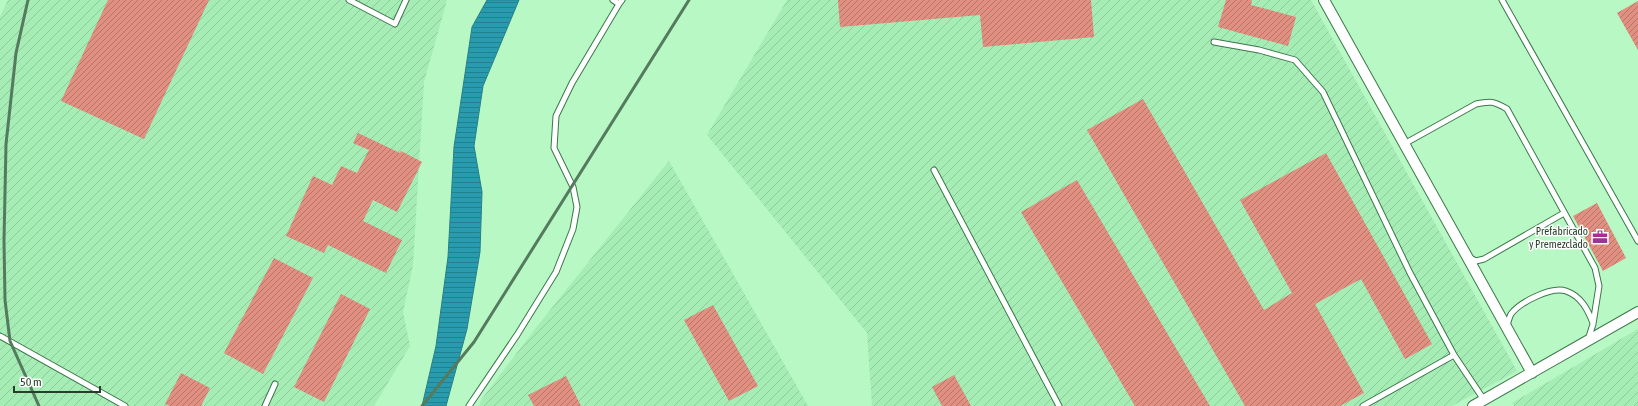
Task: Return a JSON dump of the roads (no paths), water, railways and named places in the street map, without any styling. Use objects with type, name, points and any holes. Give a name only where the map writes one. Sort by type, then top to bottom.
[{"type":"street","points":[[1324,0],[1532,373]]},
{"type":"street","points":[[1473,406],[1638,312]]},
{"type":"lane","points":[[349,0],[394,24],[406,0]]},
{"type":"lane","points":[[469,406],[517,335],[556,272],[573,229],[577,207],[573,187],[554,148],[556,116],[572,83],[621,2],[613,0]]},
{"type":"lane","points":[[1502,0],[1638,241]]},
{"type":"lane","points":[[1214,42],[1259,50],[1295,60],[1323,92],[1410,273],[1454,355],[1484,400]]},
{"type":"lane","points":[[1404,144],[1476,104],[1487,101],[1496,102],[1507,109],[1595,268],[1599,286],[1593,324],[1588,341]]},
{"type":"lane","points":[[934,170],[1059,406]]},
{"type":"lane","points":[[1467,257],[1476,261],[1484,259],[1564,213]]},
{"type":"lane","points":[[1507,328],[1512,314],[1519,306],[1536,296],[1554,291],[1566,291],[1578,298],[1588,309],[1593,324]]},
{"type":"lane","points":[[0,336],[125,406]]},
{"type":"lane","points":[[1363,406],[1454,355]]},
{"type":"lane","points":[[265,406],[275,384]]},
{"type":"water","points":[[487,0],[519,0],[483,86],[474,146],[482,192],[480,252],[467,329],[446,406],[422,406],[436,346],[448,257],[454,147],[472,27]]},
{"type":"railway","points":[[28,0],[16,53],[6,144],[4,241],[5,300],[10,341],[39,406]]},
{"type":"railway","points":[[422,406],[474,342],[689,0]]},
{"type":"place","name":"Prefabricado y Premezclado","points":[[1600,237]]}]
